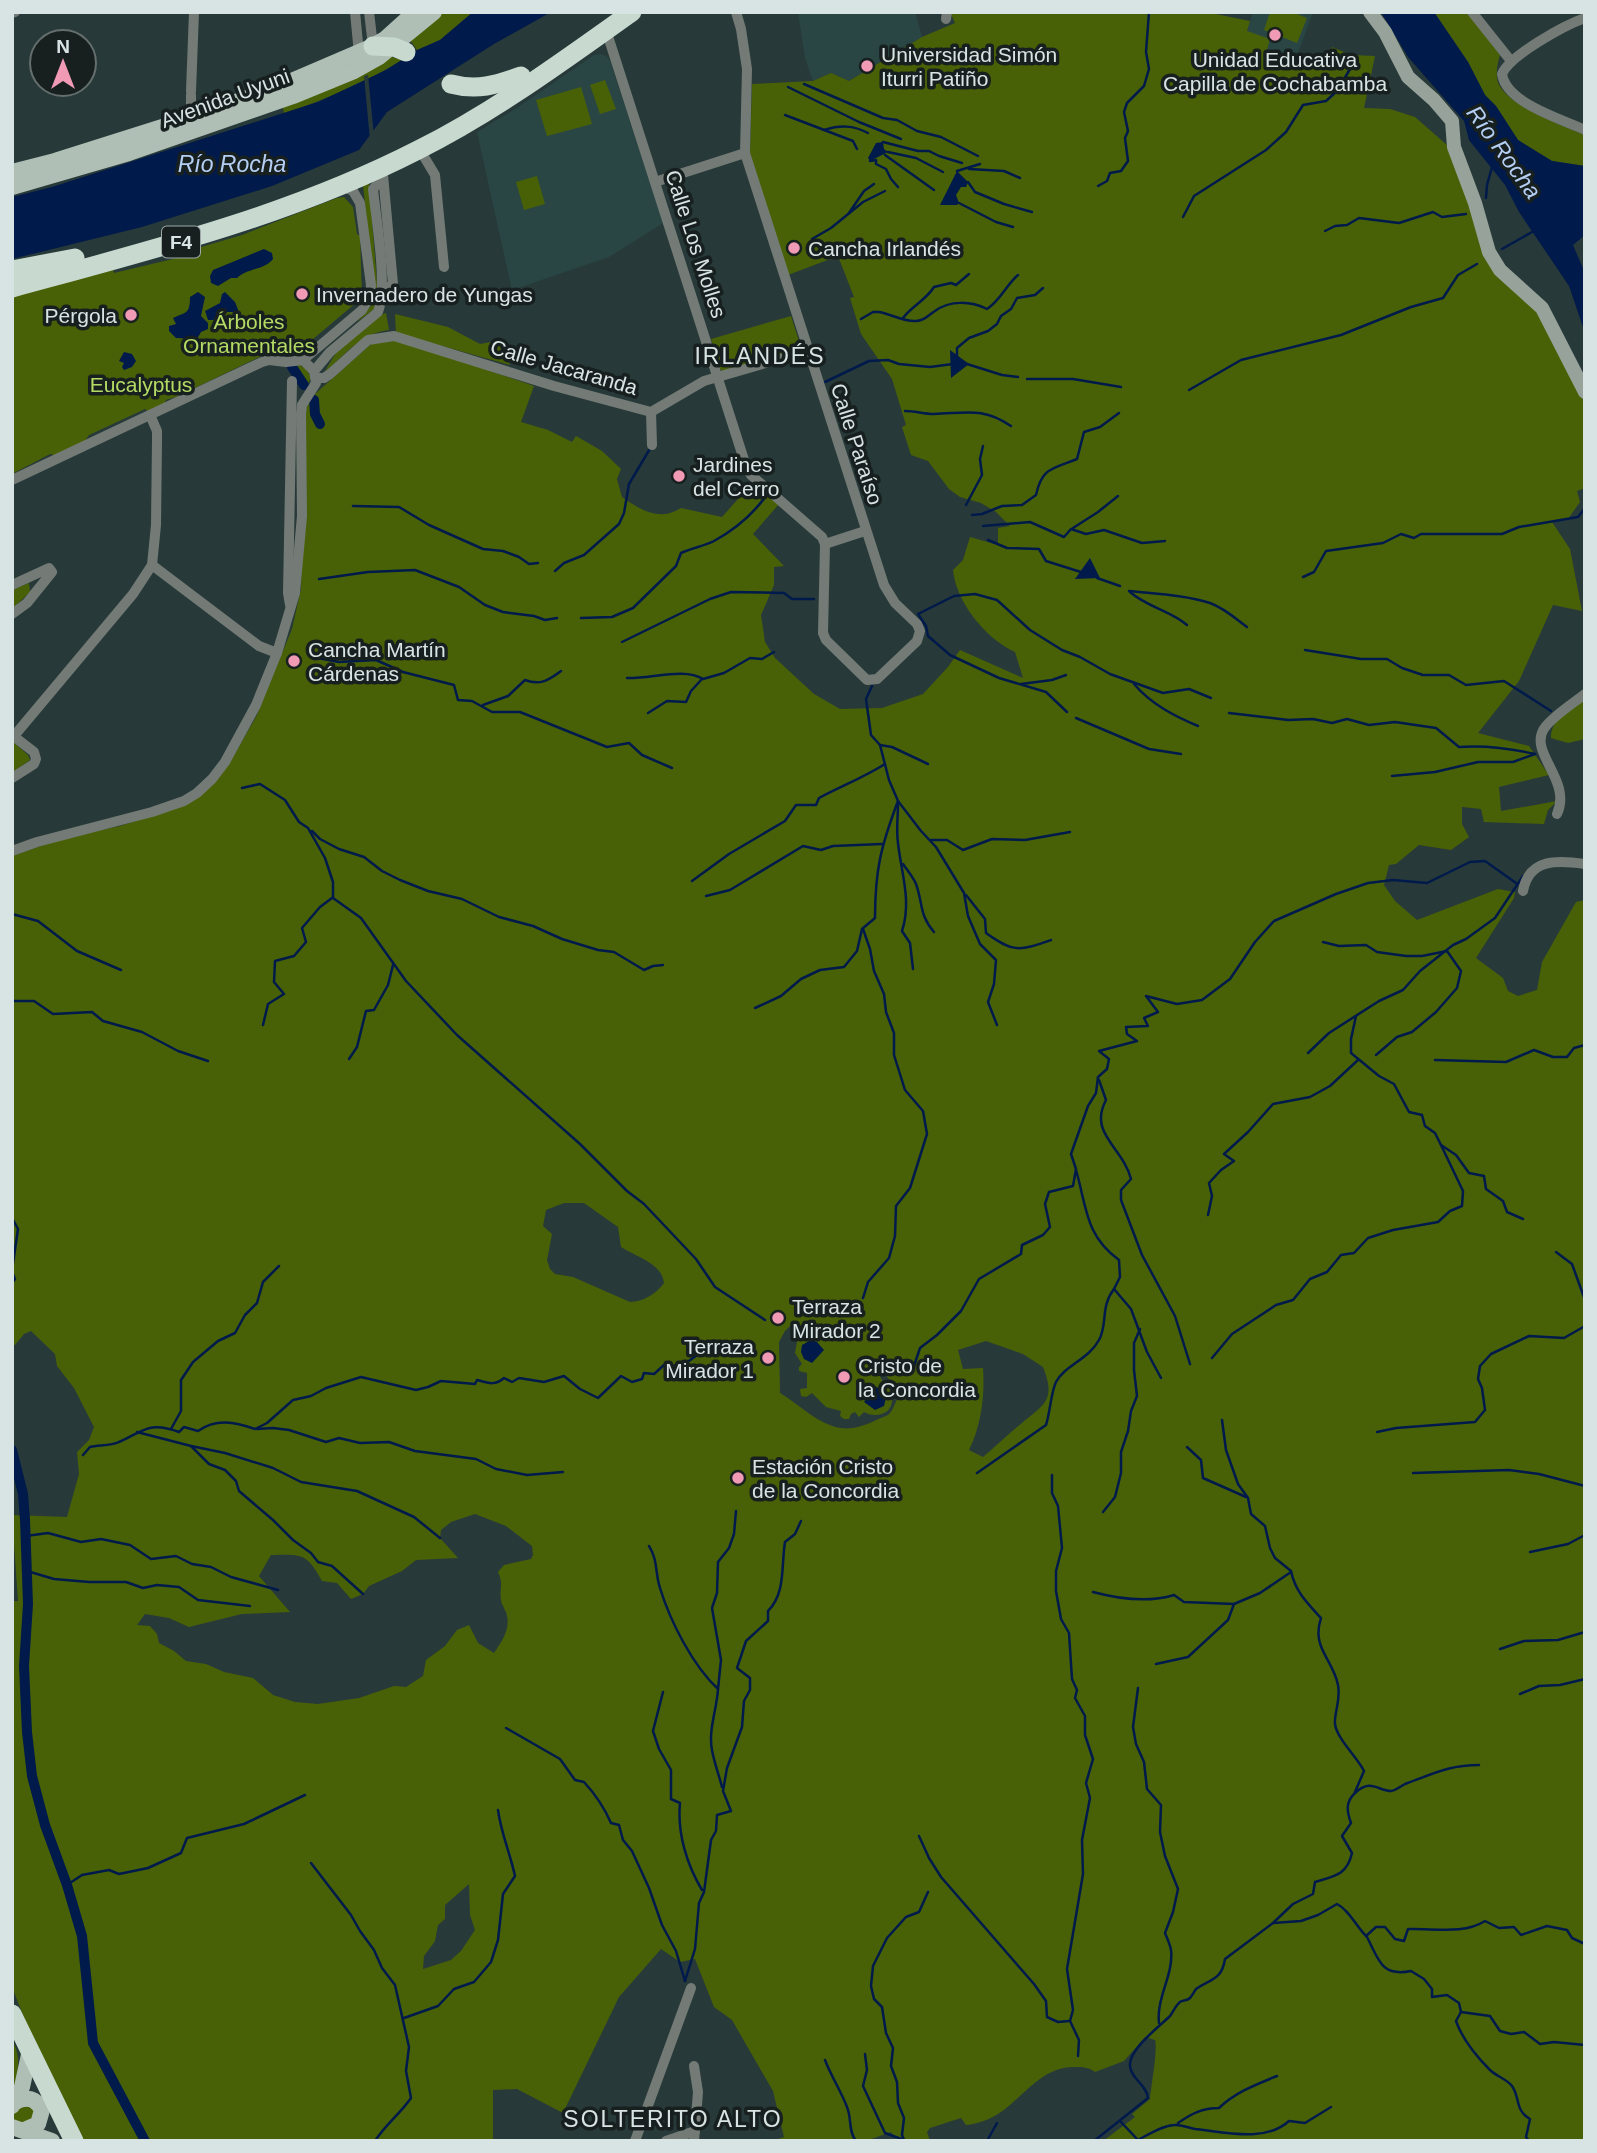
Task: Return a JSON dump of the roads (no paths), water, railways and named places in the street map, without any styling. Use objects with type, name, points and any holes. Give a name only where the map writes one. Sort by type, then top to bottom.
[{"type":"highway","name":"F4","points":[[13,282],[54,263],[163,237],[294,193],[416,138],[609,21],[632,12]]},
{"type":"highway","name":"F4","points":[[13,282],[170,245],[269,214],[382,173],[522,89],[609,21]]},
{"type":"highway","points":[[366,50],[400,49]]},
{"type":"highway","points":[[451,84],[484,88],[521,76]]},
{"type":"highway","points":[[12,2014],[74,2141]]},
{"type":"main road","name":"Avenida Uyuni","points":[[12,172],[191,118],[275,88],[366,50],[385,39],[415,12]]},
{"type":"main road","name":"Avenida Uyuni","points":[[12,187],[129,153],[293,96],[354,71],[400,49],[434,12]]},
{"type":"main road","points":[[14,2104],[22,2087],[30,2050]]},
{"type":"main road","points":[[18,2128],[38,2124],[46,2084]]},
{"type":"main road","points":[[14,2104],[31,2098],[41,2108],[63,2121]]},
{"type":"main road","points":[[18,2128],[52,2141]]},
{"type":"street","points":[[191,118],[194,12]]},
{"type":"street","points":[[355,12],[366,50]]},
{"type":"street","points":[[366,50],[369,12]]},
{"type":"street","name":"Calle Paraíso","points":[[736,12],[747,69],[745,153],[884,585],[895,603],[917,624],[920,631],[917,641],[877,679],[867,680],[826,640],[823,633],[825,544]]},
{"type":"street","points":[[1472,12],[1511,61]]},
{"type":"street","points":[[1355,13],[1370,13],[1385,32],[1408,77],[1434,100],[1452,121],[1454,147],[1475,203],[1489,252],[1500,270],[1542,307],[1585,392]]},
{"type":"street","points":[[1585,18],[1558,30],[1511,61],[1502,74],[1505,86],[1526,104],[1585,130]]},
{"type":"street","name":"Calle Los Molles","points":[[609,21],[620,70],[746,466],[751,475],[822,537],[825,544]]},
{"type":"street","points":[[420,150],[435,175],[444,267]]},
{"type":"street","points":[[656,182],[745,153]]},
{"type":"street","points":[[12,851],[184,801],[212,779],[238,741],[277,653],[295,593],[302,516],[302,405],[330,352],[378,312],[382,292],[393,284],[382,173]]},
{"type":"street","points":[[12,480],[262,362],[303,360],[368,303],[371,285],[360,203],[353,191],[342,186]]},
{"type":"street","name":"Calle Jacaranda","points":[[314,379],[330,374],[368,340],[394,336],[554,386],[651,412],[705,381],[807,351]]},
{"type":"street","points":[[303,360],[314,379]]},
{"type":"street","points":[[286,362],[292,381],[301,390],[314,379]]},
{"type":"street","points":[[290,604],[292,381]]},
{"type":"street","points":[[651,412],[652,445]]},
{"type":"street","points":[[12,778],[34,764],[37,759],[34,752],[13,736],[133,594],[152,565],[158,440],[150,415]]},
{"type":"street","points":[[825,544],[865,531]]},
{"type":"street","points":[[152,565],[259,646],[277,653]]},
{"type":"street","points":[[12,585],[49,568],[52,572],[27,603],[12,614]]},
{"type":"street","points":[[1557,814],[1562,803],[1559,789],[1555,774],[1540,748],[1540,738],[1545,727],[1585,694]]},
{"type":"street","points":[[1523,891],[1532,871],[1541,863],[1566,861],[1585,864]]},
{"type":"street","points":[[635,2141],[691,1988]]},
{"type":"street","points":[[666,2141],[696,2137],[698,2092],[694,2066]]},
{"type":"water","name":"Río Rocha","points":[[473,12],[551,12],[494,44],[387,112],[359,150],[272,186],[142,227],[12,259],[12,197],[52,187],[318,102],[386,70],[417,50],[440,40]]},
{"type":"water","name":"Río Rocha","points":[[1381,12],[1434,12],[1468,62],[1485,95],[1496,106],[1518,140],[1552,161],[1585,166],[1585,235],[1573,245],[1585,273],[1585,333],[1569,286],[1519,212],[1505,185],[1469,140],[1464,121],[1408,57]]},
{"type":"water","points":[[883,142],[884,149],[888,152],[870,161],[868,158],[876,143]]},
{"type":"water","points":[[957,171],[968,182],[956,195],[959,203],[940,205]]},
{"type":"water","points":[[264,249],[272,253],[273,259],[270,263],[218,286],[211,283],[213,270]]},
{"type":"water","points":[[198,292],[205,297],[201,316],[208,323],[208,329],[201,332],[197,339],[176,338],[169,331],[169,326],[176,324],[173,318],[186,312],[190,297]]},
{"type":"water","points":[[225,292],[235,302],[239,312],[226,312],[208,320],[205,311],[220,303]]},
{"type":"water","points":[[950,350],[969,364],[951,378]]},
{"type":"water","points":[[124,352],[132,354],[136,361],[132,367],[124,370],[124,363],[119,361]]},
{"type":"water","points":[[1090,558],[1100,578],[1075,579]]},
{"type":"water","points":[[811,1340],[824,1350],[812,1363],[804,1359],[801,1352],[802,1345]]},
{"type":"water","points":[[874,1386],[883,1390],[886,1397],[884,1406],[875,1410],[864,1402]]},
{"type":"waterway","points":[[1098,186],[1107,181],[1110,173],[1121,171],[1128,161],[1125,138],[1128,131],[1124,112],[1127,103],[1144,86],[1149,69],[1146,52],[1149,12]]},
{"type":"waterway","points":[[1183,217],[1194,196],[1266,150],[1286,132],[1303,105],[1326,101],[1337,91],[1356,59]]},
{"type":"waterway","points":[[804,84],[883,118],[897,120],[917,131],[941,137],[978,156]]},
{"type":"waterway","points":[[788,87],[859,122],[901,139]]},
{"type":"waterway","points":[[785,115],[853,141],[857,149]]},
{"type":"waterway","points":[[824,130],[846,127],[868,133]]},
{"type":"waterway","points":[[883,142],[918,151],[929,151],[962,163]]},
{"type":"waterway","points":[[888,152],[916,158],[943,172]]},
{"type":"waterway","points":[[885,155],[934,190]]},
{"type":"waterway","points":[[870,161],[876,160],[876,164],[886,169],[898,187]]},
{"type":"waterway","points":[[957,171],[980,164]]},
{"type":"waterway","points":[[1486,198],[1492,167]]},
{"type":"waterway","points":[[969,169],[1004,171],[1020,178]]},
{"type":"waterway","points":[[968,182],[975,192],[1032,212]]},
{"type":"waterway","points":[[849,213],[864,191],[874,184]]},
{"type":"waterway","points":[[812,239],[831,228],[863,202],[885,191]]},
{"type":"waterway","points":[[959,203],[996,222],[1013,227]]},
{"type":"waterway","points":[[1325,231],[1335,226],[1347,225],[1359,218],[1399,223],[1433,212],[1442,217],[1466,214]]},
{"type":"waterway","points":[[1502,249],[1532,232]]},
{"type":"waterway","points":[[1189,390],[1241,360],[1341,335],[1411,307],[1443,298],[1458,275],[1477,264]]},
{"type":"waterway","points":[[903,318],[934,287],[951,283],[956,285],[969,274]]},
{"type":"waterway","points":[[861,319],[873,312],[879,312],[919,321],[941,307],[961,303],[987,309],[1018,275]]},
{"type":"waterway","points":[[957,357],[957,348],[969,338],[988,331],[997,324],[1017,298],[1035,295],[1043,288]]},
{"type":"waterway","points":[[825,382],[869,361],[888,360],[899,364],[930,367],[953,364]]},
{"type":"waterway","points":[[967,364],[1018,377]]},
{"type":"waterway","points":[[292,367],[304,385]]},
{"type":"waterway","points":[[1027,379],[1073,379],[1121,387]]},
{"type":"waterway","points":[[314,400],[315,414],[320,424]]},
{"type":"waterway","points":[[905,411],[983,414],[1011,426]]},
{"type":"waterway","points":[[972,515],[1002,506],[1022,505],[1036,495],[1045,474],[1077,459],[1084,432],[1100,427],[1119,413]]},
{"type":"waterway","points":[[966,505],[982,475],[980,459],[983,446]]},
{"type":"waterway","points":[[555,571],[564,563],[584,555],[619,524],[624,513],[629,484],[651,447]]},
{"type":"waterway","points":[[581,618],[612,617],[633,608],[676,566],[681,553],[710,543],[729,532],[766,496]]},
{"type":"waterway","points":[[1073,528],[1118,496]]},
{"type":"waterway","points":[[353,506],[399,507],[429,525],[483,549],[503,551],[529,564],[538,563]]},
{"type":"waterway","points":[[1303,577],[1314,572],[1326,551],[1383,543],[1401,534],[1414,538],[1421,534],[1502,534],[1519,527],[1578,517],[1585,508]]},
{"type":"waterway","points":[[983,526],[1030,522],[1064,537],[1071,529],[1086,534],[1104,530],[1142,543],[1165,541]]},
{"type":"waterway","points":[[988,540],[1007,548],[1039,549],[1046,561],[1084,573]]},
{"type":"waterway","points":[[319,579],[368,572],[415,570],[459,587],[485,605],[503,612],[545,620],[557,618]]},
{"type":"waterway","points":[[1097,578],[1120,586]]},
{"type":"waterway","points":[[1129,591],[1180,596],[1210,603],[1225,610],[1247,627]]},
{"type":"waterway","points":[[622,642],[710,599],[731,592],[784,593],[792,599],[814,599]]},
{"type":"waterway","points":[[1130,592],[1187,625]]},
{"type":"waterway","points":[[1067,712],[1046,692],[999,678],[950,655],[928,636],[926,626],[918,614],[954,596],[975,594],[997,600],[1030,630],[1062,650],[1110,674],[1163,693],[1189,689],[1211,698]]},
{"type":"waterway","points":[[1305,650],[1361,659],[1387,659],[1402,668],[1423,675],[1449,675],[1466,685],[1504,681],[1551,711]]},
{"type":"waterway","points":[[627,678],[687,674],[703,679],[724,673],[750,658],[762,659],[774,652]]},
{"type":"waterway","points":[[318,658],[339,662],[376,660],[403,672],[454,685],[458,700],[472,701],[492,712],[520,712],[607,747],[629,743],[642,755],[672,768]]},
{"type":"waterway","points":[[483,705],[508,696],[525,680],[544,681],[561,671]]},
{"type":"waterway","points":[[1021,684],[1052,680],[1066,675]]},
{"type":"waterway","points":[[648,713],[667,701],[686,702],[691,691],[702,679]]},
{"type":"waterway","points":[[1134,684],[1163,709],[1198,726]]},
{"type":"waterway","points":[[755,1008],[781,996],[801,979],[820,970],[844,967],[857,951],[862,929],[875,918],[880,858],[898,801],[889,780],[880,745],[871,735],[866,699],[872,686]]},
{"type":"waterway","points":[[1229,713],[1288,720],[1313,719],[1332,723],[1347,719],[1369,725],[1395,722],[1436,728],[1459,747],[1479,746],[1535,754]]},
{"type":"waterway","points":[[1076,718],[1149,749],[1181,754]]},
{"type":"waterway","points":[[880,745],[892,747],[928,764]]},
{"type":"waterway","points":[[1392,776],[1435,772],[1478,762],[1513,762],[1535,754]]},
{"type":"waterway","points":[[692,881],[729,854],[785,821],[796,805],[816,805],[819,798],[885,764]]},
{"type":"waterway","points":[[242,788],[260,784],[285,800],[299,822],[308,828],[325,858],[333,882],[333,898],[361,918],[406,981],[457,1035],[644,1204],[696,1259],[715,1287],[765,1320]]},
{"type":"waterway","points":[[898,801],[936,847],[964,893],[968,916],[980,944],[996,960],[994,984],[988,1002],[997,1025]]},
{"type":"waterway","points":[[898,804],[897,838],[906,898],[902,931],[910,943],[913,969]]},
{"type":"waterway","points":[[312,831],[320,839],[339,849],[364,857],[382,871],[428,891],[462,899],[499,917],[533,926],[562,939],[614,952],[644,970],[663,965]]},
{"type":"waterway","points":[[931,840],[947,840],[963,850],[992,839],[1025,840],[1070,832]]},
{"type":"waterway","points":[[706,896],[730,890],[803,846],[821,850],[833,846],[882,844]]},
{"type":"waterway","points":[[913,1369],[920,1348],[961,1311],[979,1279],[1021,1254],[1022,1245],[1043,1235],[1050,1227],[1045,1204],[1049,1192],[1073,1186],[1076,1169],[1071,1154],[1088,1106],[1096,1093],[1098,1077],[1107,1069],[1109,1059],[1099,1051],[1137,1041],[1127,1034],[1126,1027],[1148,1026],[1144,1018],[1158,1012],[1146,996],[1177,1004],[1202,1000],[1230,979],[1255,942],[1274,921],[1368,883],[1393,880],[1427,883],[1470,862],[1485,861],[1516,883]]},
{"type":"waterway","points":[[903,864],[916,884],[924,914],[934,932]]},
{"type":"waterway","points":[[1308,1053],[1329,1033],[1379,1001],[1403,990],[1420,971],[1453,945],[1495,918],[1523,876]]},
{"type":"waterway","points":[[966,895],[985,919],[986,933],[1003,944],[1024,948],[1051,940]]},
{"type":"waterway","points":[[263,1025],[268,1004],[284,994],[274,982],[275,961],[294,956],[306,942],[302,928],[320,907],[332,898]]},
{"type":"waterway","points":[[12,914],[38,921],[77,951],[121,970]]},
{"type":"waterway","points":[[863,929],[894,1033],[894,1055],[905,1090],[923,1111],[927,1134],[910,1188],[896,1206],[895,1236],[889,1258],[868,1282],[863,1298]]},
{"type":"waterway","points":[[1323,942],[1339,946],[1366,945],[1377,952],[1406,956],[1447,951],[1461,971],[1457,988],[1436,1012],[1412,1032],[1397,1037],[1376,1055]]},
{"type":"waterway","points":[[349,1059],[357,1047],[366,1011],[374,1010],[388,985],[393,965]]},
{"type":"waterway","points":[[12,1001],[34,1001],[53,1014],[92,1012],[103,1021],[142,1032],[178,1051],[208,1061]]},
{"type":"waterway","points":[[1356,1016],[1351,1053],[1379,1076],[1394,1084],[1409,1112],[1422,1115],[1425,1126],[1435,1133],[1441,1145],[1456,1155],[1469,1173],[1484,1176],[1486,1189],[1503,1201],[1507,1212],[1523,1219]]},
{"type":"waterway","points":[[1435,1060],[1506,1062],[1534,1050],[1553,1057],[1567,1057],[1574,1048],[1585,1045]]},
{"type":"waterway","points":[[1208,1215],[1212,1196],[1209,1183],[1234,1161],[1224,1154],[1273,1104],[1310,1097],[1330,1086],[1358,1060]]},
{"type":"waterway","points":[[1099,1080],[1106,1100],[1101,1122],[1104,1132],[1131,1179],[1121,1190],[1121,1200],[1142,1255],[1175,1316],[1190,1364]]},
{"type":"waterway","points":[[1212,1358],[1232,1334],[1276,1305],[1293,1300],[1310,1279],[1327,1272],[1341,1255],[1354,1253],[1368,1238],[1393,1230],[1438,1222],[1450,1211],[1462,1206],[1463,1191],[1441,1145]]},
{"type":"waterway","points":[[1076,1170],[1093,1231],[1099,1241],[1119,1260],[1120,1277],[1114,1289],[1131,1309],[1147,1352],[1161,1378]]},
{"type":"waterway","points":[[12,1218],[18,1229],[12,1270]]},
{"type":"waterway","points":[[1556,1252],[1572,1264],[1585,1300]]},
{"type":"waterway","points":[[171,1429],[181,1411],[181,1380],[193,1362],[218,1341],[235,1333],[245,1315],[257,1303],[263,1282],[279,1266]]},
{"type":"waterway","points":[[12,1272],[15,1279],[12,1283]]},
{"type":"waterway","points":[[977,1473],[1046,1425],[1056,1382],[1065,1371],[1095,1347],[1102,1334],[1105,1309],[1114,1289]]},
{"type":"waterway","points":[[1377,1432],[1475,1422],[1485,1410],[1478,1379],[1480,1366],[1491,1354],[1529,1336],[1564,1338],[1585,1326]]},
{"type":"waterway","points":[[1103,1512],[1115,1497],[1121,1473],[1121,1452],[1137,1396],[1134,1343],[1140,1329]]},
{"type":"waterway","points":[[83,1455],[90,1447],[116,1443],[153,1427],[179,1432],[184,1427],[198,1431],[212,1424],[226,1422],[255,1429],[267,1423],[293,1400],[361,1377],[416,1390],[441,1381],[475,1384],[477,1380],[491,1383],[504,1378],[512,1382],[519,1378],[544,1382],[564,1376],[580,1389],[598,1398],[621,1376],[632,1382],[642,1379],[644,1373],[654,1374],[664,1365],[673,1367],[678,1363],[686,1363],[707,1348]]},
{"type":"waterway","points":[[1222,1420],[1226,1450],[1238,1484],[1248,1498],[1251,1514],[1265,1526],[1275,1558],[1291,1571],[1306,1602],[1321,1618],[1321,1646],[1338,1685],[1335,1724],[1343,1742],[1364,1771],[1355,1792]]},
{"type":"waterway","points":[[257,1429],[289,1430],[326,1442],[339,1438],[360,1443],[389,1442],[415,1451],[476,1459],[496,1469],[527,1475],[563,1472]]},
{"type":"waterway","points":[[137,1432],[191,1446],[209,1464],[225,1470],[236,1481],[239,1491],[293,1540],[311,1553],[318,1562],[332,1566],[363,1594]]},
{"type":"waterway","points":[[191,1446],[273,1468],[301,1482],[357,1491],[414,1517],[440,1538]]},
{"type":"waterway","points":[[1187,1447],[1201,1460],[1203,1478],[1246,1497]]},
{"type":"waterway","points":[[12,1450],[23,1494],[25,1520],[28,1604],[24,1666],[32,1776],[45,1825],[82,1936],[93,2043],[145,2141]]},
{"type":"waterway","points":[[1413,1473],[1509,1470],[1539,1474],[1585,1486]]},
{"type":"waterway","points":[[1052,1475],[1052,1493],[1058,1506],[1062,1548],[1056,1571],[1056,1591],[1061,1619],[1069,1633],[1072,1679],[1077,1690],[1075,1698],[1085,1716],[1085,1735],[1093,1759],[1086,1783],[1090,1798],[1082,1840],[1083,1874],[1067,1969],[1073,2010],[1070,2021],[1079,2040],[1078,2056]]},
{"type":"waterway","points":[[718,1689],[721,1660],[712,1608],[717,1593],[718,1562],[729,1548],[734,1534],[736,1511]]},
{"type":"waterway","points":[[685,1981],[695,1949],[699,1903],[704,1892],[717,1815],[731,1811],[723,1791],[727,1768],[742,1727],[744,1701],[750,1690],[750,1678],[737,1668],[746,1641],[768,1621],[768,1611],[778,1596],[782,1579],[785,1542],[795,1534],[801,1521]]},
{"type":"waterway","points":[[26,1536],[48,1533],[81,1542],[101,1539],[130,1545],[151,1559],[176,1556],[192,1564],[211,1567],[231,1577],[278,1590]]},
{"type":"waterway","points":[[1530,1552],[1568,1544],[1585,1535]]},
{"type":"waterway","points":[[649,1546],[654,1556],[660,1588],[676,1628],[691,1656],[718,1689],[711,1742],[722,1787]]},
{"type":"waterway","points":[[27,1571],[54,1579],[126,1582],[143,1588],[157,1585],[179,1587],[198,1600],[250,1606]]},
{"type":"waterway","points":[[1093,1592],[1134,1599],[1174,1595],[1184,1602],[1234,1604],[1260,1593],[1291,1572]]},
{"type":"waterway","points":[[1156,1664],[1188,1657],[1228,1620],[1234,1604]]},
{"type":"waterway","points":[[1500,1649],[1524,1641],[1558,1640],[1585,1632]]},
{"type":"waterway","points":[[1520,1694],[1539,1686],[1560,1685],[1585,1679]]},
{"type":"waterway","points":[[1138,1688],[1133,1727],[1136,1744],[1144,1762],[1147,1789],[1161,1805],[1160,1832],[1165,1856],[1178,1889],[1165,1933],[1171,1948],[1171,1959],[1160,2004],[1159,2023]]},
{"type":"waterway","points":[[663,1692],[653,1731],[671,1770],[671,1799],[680,1803],[684,1848],[702,1890]]},
{"type":"waterway","points":[[506,1728],[560,1759],[575,1780],[584,1782],[592,1792],[611,1823],[619,1825],[623,1840],[632,1851],[662,1925],[676,1951],[685,1981]]},
{"type":"waterway","points":[[1274,1922],[1293,1904],[1313,1894],[1315,1882],[1334,1876],[1347,1866],[1352,1853],[1342,1836],[1351,1823],[1348,1804],[1355,1793],[1366,1786],[1393,1791],[1441,1771],[1479,1765]]},
{"type":"waterway","points":[[67,1885],[82,1875],[109,1870],[119,1874],[148,1868],[181,1853],[187,1838],[244,1824],[305,1795]]},
{"type":"waterway","points":[[404,2018],[438,2006],[454,1989],[474,1982],[491,1962],[498,1940],[503,1894],[515,1876],[498,1810]]},
{"type":"waterway","points":[[919,1836],[941,1877],[1034,1984],[1046,2001],[1047,2017],[1058,2022],[1069,2021]]},
{"type":"waterway","points":[[311,1863],[351,1915],[395,1985],[409,2047],[406,2071],[411,2098],[375,2141]]},
{"type":"waterway","points":[[904,2140],[904,2118],[898,2103],[897,2082],[891,2066],[893,2048],[886,2033],[882,2007],[874,1999],[871,1986],[873,1966],[887,1938],[906,1917],[919,1912],[928,1892]]},
{"type":"waterway","points":[[1094,2141],[1148,2098],[1130,2066],[1139,2046],[1170,2016],[1181,2001],[1189,1999],[1196,1989],[1218,1975],[1225,1959],[1273,1923],[1301,1921],[1337,1904],[1349,1914],[1366,1936],[1376,1927],[1385,1927],[1395,1939],[1404,1941],[1408,1929],[1458,1929],[1485,1921],[1499,1928],[1514,1927],[1521,1935],[1547,1926],[1567,1930],[1572,1938],[1585,1944]]},
{"type":"waterway","points":[[1367,1937],[1378,1959],[1387,1969],[1411,1971],[1424,1979],[1432,1989],[1432,1997],[1447,1995],[1459,2003],[1461,2012],[1490,2016],[1500,2031],[1511,2034],[1524,2032],[1540,2044],[1554,2042],[1585,2045]]},
{"type":"waterway","points":[[1461,2012],[1456,2021],[1466,2041],[1490,2070],[1512,2086],[1522,2112],[1530,2119],[1526,2137],[1529,2141]]},
{"type":"waterway","points":[[865,2054],[867,2070],[863,2086],[885,2133],[904,2140]]},
{"type":"waterway","points":[[825,2060],[847,2107],[856,2141]]},
{"type":"waterway","points":[[1178,2123],[1197,2112],[1219,2108],[1239,2093],[1277,2076]]},
{"type":"waterway","points":[[1138,2140],[1160,2129],[1177,2125],[1231,2134],[1268,2132],[1289,2121],[1305,2123],[1331,2107]]},
{"type":"waterway","points":[[1121,2122],[1138,2140],[1146,2141]]},
{"type":"waterway","points":[[987,2141],[997,2123]]},
{"type":"place","name":"Unidad Educativa Capilla de Cochabamba","points":[[1275,35]]},
{"type":"place","name":"Universidad Simón Iturri Patiño","points":[[867,66]]},
{"type":"place","name":"Cancha Irlandés","points":[[794,248]]},
{"type":"place","name":"Invernadero de Yungas","points":[[302,294]]},
{"type":"place","name":"Pérgola","points":[[131,315]]},
{"type":"place","name":"Jardines del Cerro","points":[[679,476]]},
{"type":"place","name":"Cancha Martín Cárdenas","points":[[294,661]]},
{"type":"place","name":"Terraza Mirador 2","points":[[778,1318]]},
{"type":"place","name":"Terraza Mirador 1","points":[[768,1358]]},
{"type":"place","name":"Cristo de la Concordia","points":[[844,1377]]},
{"type":"place","name":"Estación Cristo de la Concordia","points":[[738,1478]]},
{"type":"district","name":"IRLANDÉS","points":[[760,356]]},
{"type":"district","name":"SOLTERITO ALTO","points":[[673,2119]]},
{"type":"park label","name":"Árboles Ornamentales","points":[[249,333]]},
{"type":"park label","name":"Eucalyptus","points":[[141,384]]}]
